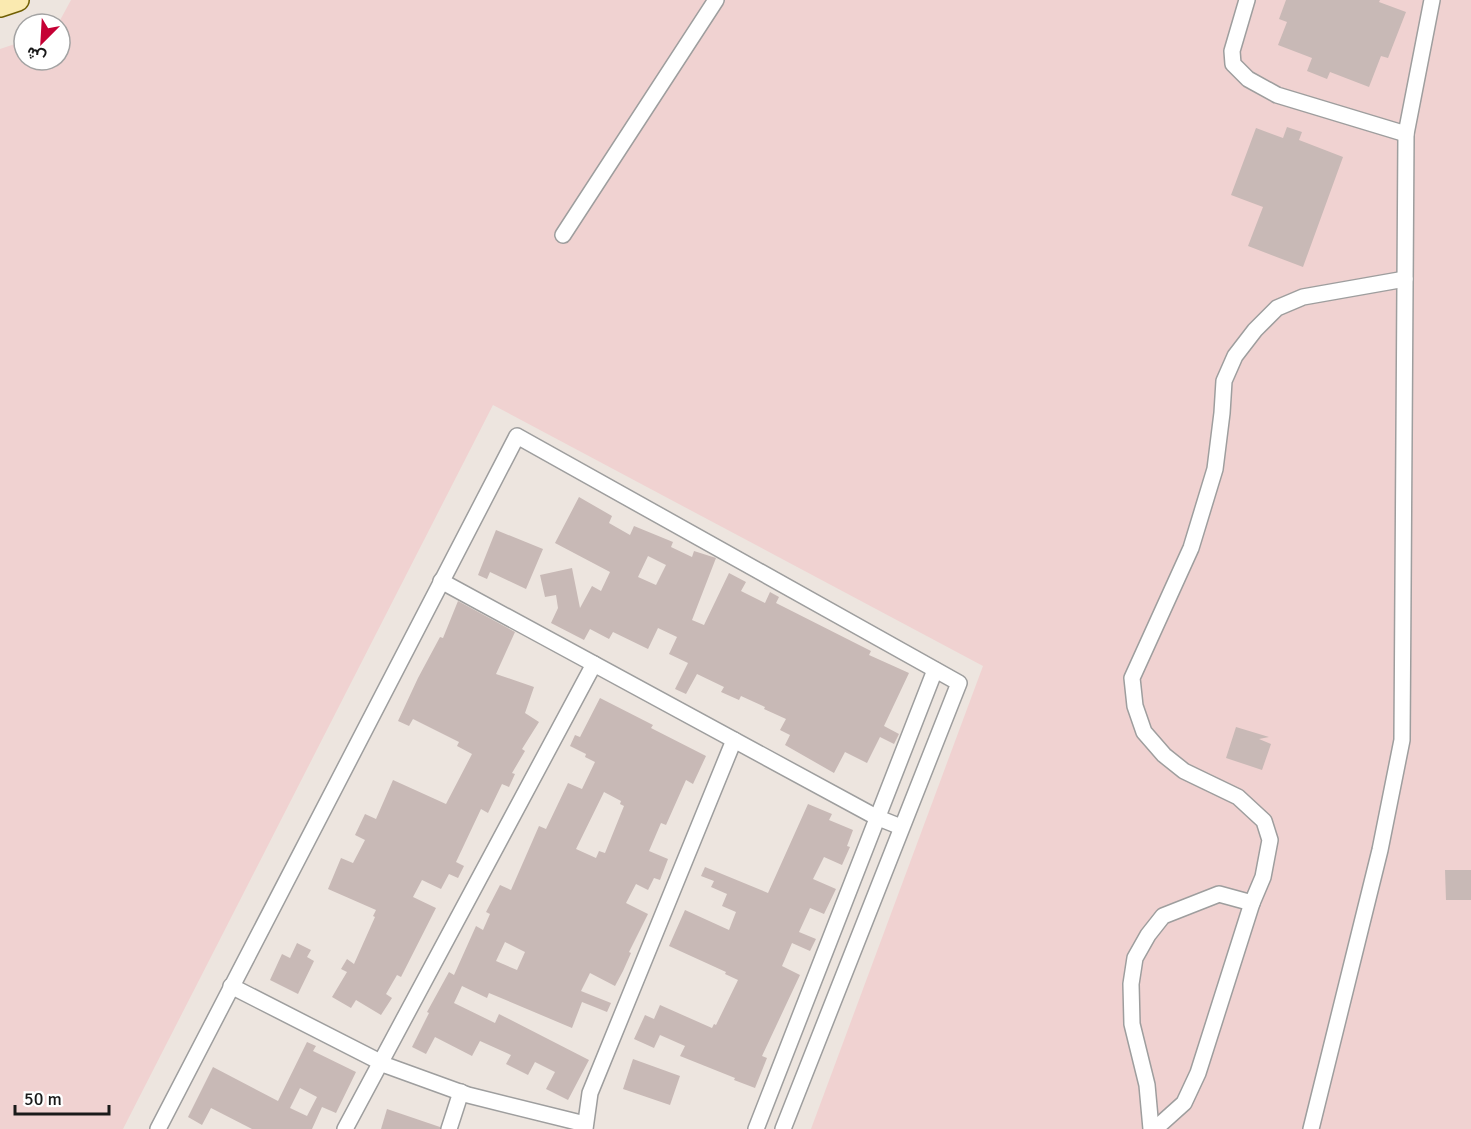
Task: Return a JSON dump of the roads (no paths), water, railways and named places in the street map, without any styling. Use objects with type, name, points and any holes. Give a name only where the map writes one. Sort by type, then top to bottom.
[{"type":"street","points":[[563,235],[716,0]]},
{"type":"street","points":[[1246,0],[1232,51],[1233,64],[1248,79],[1277,95],[1406,134]]},
{"type":"street","points":[[1311,1129],[1380,849],[1402,740],[1406,134],[1432,0]]},
{"type":"street","points":[[1153,1129],[1184,1103],[1198,1073],[1252,903],[1263,877],[1270,840],[1264,821],[1238,797],[1184,771],[1144,732],[1135,706],[1132,678],[1191,548],[1215,469],[1224,381],[1235,356],[1255,330],[1277,308],[1303,297],[1405,279]]},
{"type":"street","points":[[158,1129],[517,436],[959,683],[783,1129]]},
{"type":"street","points":[[441,581],[876,817],[901,827]]},
{"type":"street","points":[[345,1129],[594,664]]},
{"type":"street","points":[[756,1129],[935,670]]},
{"type":"street","points":[[231,986],[380,1062],[461,1092],[585,1126],[590,1093],[734,740]]},
{"type":"street","points":[[1153,1129],[1147,1085],[1132,1024],[1131,984],[1135,958],[1148,935],[1163,916],[1219,894],[1252,903]]},
{"type":"street","points":[[449,1129],[461,1092]]}]
